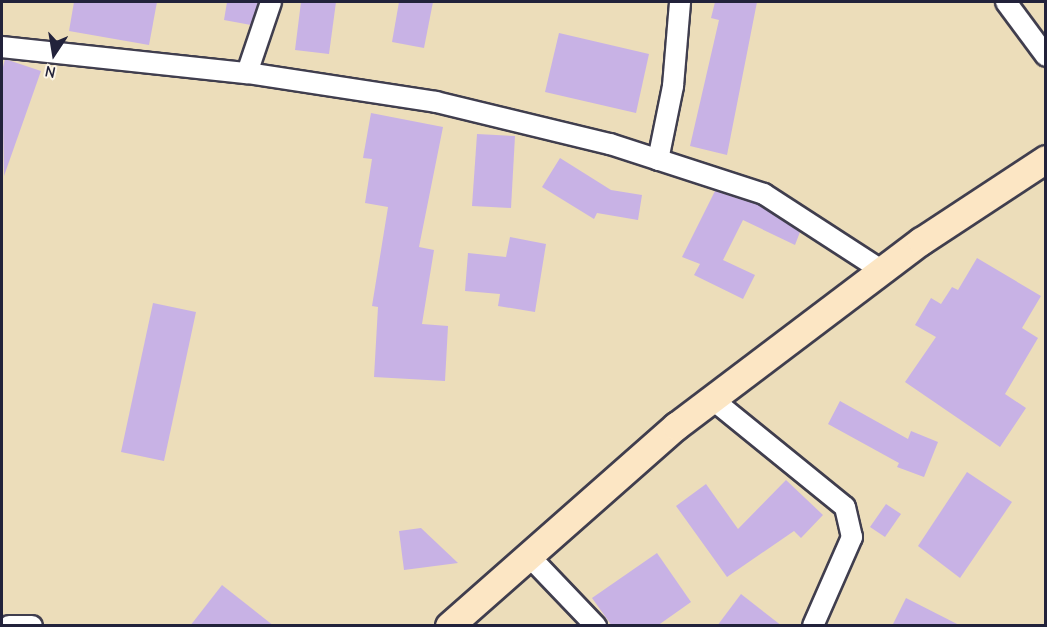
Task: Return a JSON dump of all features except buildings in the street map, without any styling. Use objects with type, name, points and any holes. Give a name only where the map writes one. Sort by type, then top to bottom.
[{"type":"main road","points":[[449,626],[712,399],[881,270],[1046,159]]},
{"type":"street","points":[[247,73],[271,2]]},
{"type":"street","points":[[658,160],[673,86],[680,2]]},
{"type":"street","points":[[1006,2],[1046,56]]},
{"type":"street","points":[[2,47],[247,73],[436,102],[658,160],[764,194],[881,270]]},
{"type":"street","points":[[712,399],[845,507],[852,537],[813,626]]},
{"type":"street","points":[[529,556],[596,626]]},
{"type":"street","points":[[9,626],[32,626]]}]
